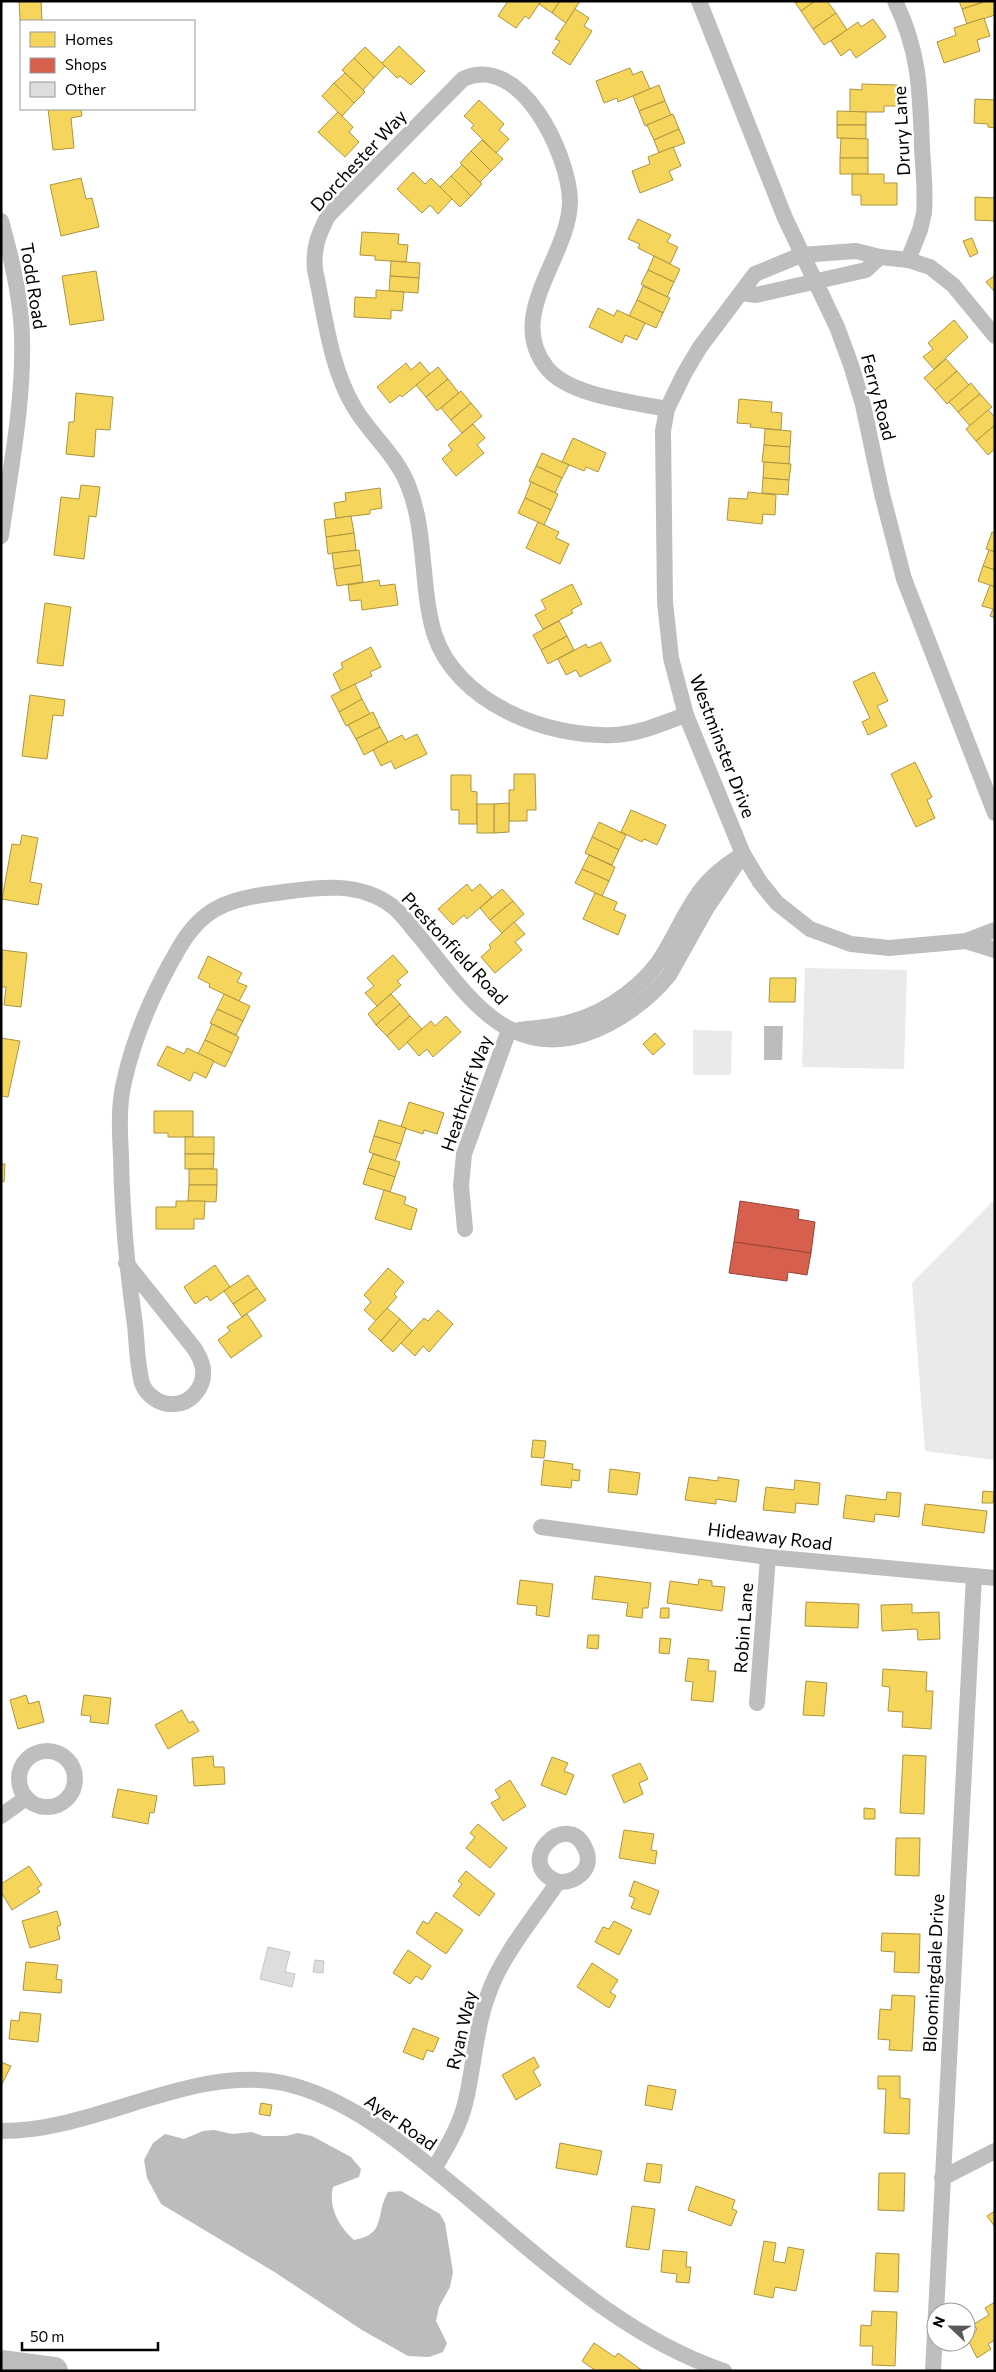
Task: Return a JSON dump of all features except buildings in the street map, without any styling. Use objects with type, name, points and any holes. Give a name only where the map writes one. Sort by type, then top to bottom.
[{"type":"highway","points":[[1,2365],[18,2371]]},
{"type":"highway","points":[[1,2365],[54,2371]]},
{"type":"street","name":"Ferry Road","points":[[699,1],[801,255],[837,327],[852,365],[904,579],[995,813]]},
{"type":"street","name":"Drury Lane","points":[[895,1],[917,63],[920,96],[924,212],[920,230],[908,260]]},
{"type":"street","name":"Dorchester Way","points":[[667,408],[592,393],[568,384],[547,369],[533,343],[534,315],[539,292],[566,228],[569,208],[569,186],[565,170],[534,105],[515,86],[502,78],[486,74],[472,75],[463,79],[328,216],[317,235],[313,253],[315,270],[338,372],[354,408],[397,463],[408,483],[417,517],[427,602],[435,635],[447,661],[474,690],[490,702],[531,721],[573,732],[614,735],[639,732],[686,714]]},
{"type":"street","name":"Todd Road","points":[[1,221],[18,292],[22,336],[21,380],[1,536]]},
{"type":"street","name":"Westminster Drive","points":[[995,336],[953,285],[930,267],[908,260],[880,257],[856,251],[801,255],[755,274],[700,347],[674,392],[667,408],[663,431],[665,602],[671,658],[686,714],[743,854],[760,882],[777,903],[810,929],[829,938],[868,947],[889,948],[966,941],[995,930]]},
{"type":"street","points":[[741,293],[756,295],[866,270],[880,257]]},
{"type":"street","name":"Prestonfield Road","points":[[126,1263],[200,1358],[203,1368],[200,1388],[184,1402],[164,1404],[155,1400],[142,1383],[126,1263],[120,1112],[123,1084],[154,997],[193,927],[210,911],[227,902],[256,896],[338,887],[358,890],[391,905],[480,1009],[509,1030],[534,1039],[568,1038],[602,1027],[639,1004],[669,975],[706,909],[743,854]]},
{"type":"street","name":"Westminster Drive","points":[[966,941],[995,950]]},
{"type":"street","name":"Heathcliff Way","points":[[465,1228],[461,1186],[464,1154],[509,1030]]},
{"type":"street","name":"Hideaway Road","points":[[541,1527],[768,1557],[995,1578]]},
{"type":"street","name":"Robin Lane","points":[[757,1703],[768,1557]]},
{"type":"street","name":"Bloomingdale Drive","points":[[933,2371],[974,1576]]},
{"type":"street","points":[[1,1816],[26,1798]]},
{"type":"street","name":"Ryan Way","points":[[434,2169],[453,2136],[464,2106],[482,2014],[488,1994],[509,1955],[558,1882]]},
{"type":"street","name":"Ayer Road","points":[[1,2131],[14,2131],[77,2121],[188,2088],[241,2080],[283,2083],[323,2096],[360,2117],[434,2169],[611,2315],[667,2347],[724,2371]]},
{"type":"street","points":[[942,2178],[995,2151]]},
{"type":"shaded area","points":[[805,968],[907,970],[904,1069],[802,1067]]},
{"type":"shaded area","points":[[764,1026],[783,1026],[782,1060],[764,1060]]},
{"type":"shaded area","points":[[693,1030],[732,1031],[731,1075],[693,1075]]},
{"type":"shaded area","points":[[995,1199],[995,1460],[925,1451],[912,1283]]},
{"type":"shaded area","points":[[214,2130],[232,2134],[252,2132],[263,2136],[286,2136],[298,2133],[312,2136],[351,2157],[361,2169],[359,2177],[333,2187],[332,2202],[339,2223],[354,2240],[364,2237],[376,2228],[388,2192],[401,2191],[440,2214],[445,2223],[453,2272],[450,2287],[439,2307],[436,2321],[447,2343],[443,2352],[429,2357],[408,2356],[362,2330],[276,2273],[161,2204],[147,2178],[144,2160],[153,2143],[165,2134],[184,2139],[203,2131]]}]
